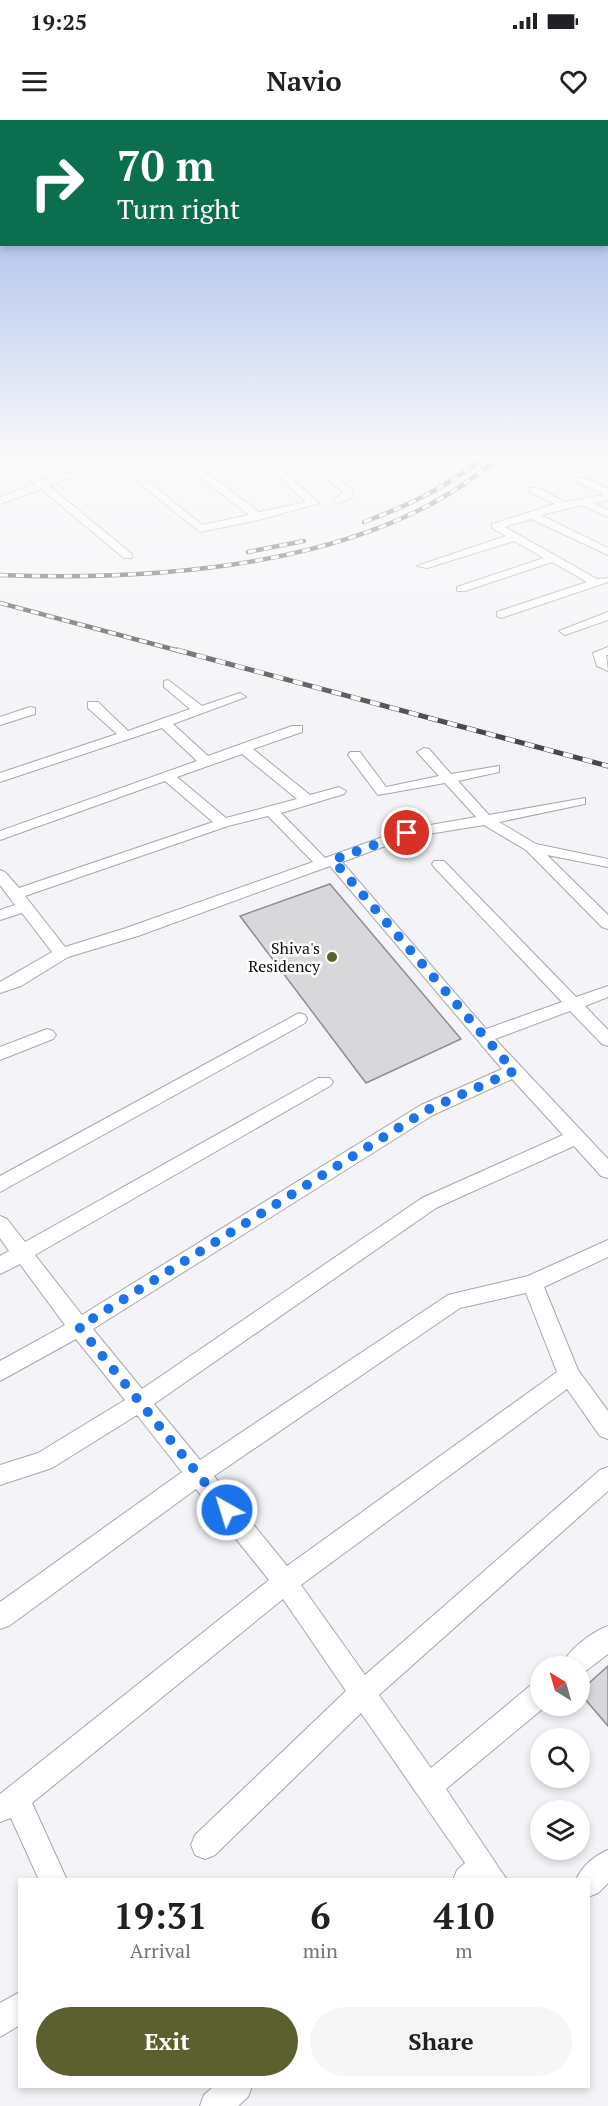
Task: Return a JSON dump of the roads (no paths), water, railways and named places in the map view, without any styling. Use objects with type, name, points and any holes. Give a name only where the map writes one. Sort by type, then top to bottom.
[{"type":"street","points":[[117,547],[128,556]]},
{"type":"street","points":[[423,566],[484,547]]},
{"type":"street","points":[[533,547],[602,580]]},
{"type":"street","points":[[461,589],[554,558]]},
{"type":"street","points":[[501,614],[602,580]]},
{"type":"street","points":[[565,631],[608,616]]},
{"type":"street","points":[[608,651],[599,653],[602,663],[608,667]]},
{"type":"street","points":[[168,684],[200,711]]},
{"type":"street","points":[[0,778],[240,698]]},
{"type":"street","points":[[93,705],[126,736]]},
{"type":"street","points":[[0,721],[30,711]]},
{"type":"street","points":[[164,723],[205,762]]},
{"type":"street","points":[[0,836],[297,729]]},
{"type":"street","points":[[243,748],[306,800]]},
{"type":"street","points":[[424,752],[486,820],[531,847],[608,924]]},
{"type":"street","points":[[355,755],[383,792],[494,770]]},
{"type":"street","points":[[166,775],[223,823]]},
{"type":"street","points":[[0,915],[22,900],[223,823],[339,791]]},
{"type":"street","points":[[0,988],[15,982],[62,953],[132,932],[407,833],[580,801]]},
{"type":"street","points":[[271,811],[328,862],[483,1037],[608,1171]]},
{"type":"street","points":[[531,847],[608,863]]},
{"type":"street","points":[[439,864],[608,1040]]},
{"type":"street","points":[[0,875],[62,953]]},
{"type":"street","points":[[483,1037],[608,991]]},
{"type":"street","points":[[0,1185],[299,1019]]},
{"type":"street","points":[[0,1054],[47,1035]]},
{"type":"street","points":[[0,1372],[79,1327],[427,1110],[514,1071]]},
{"type":"street","points":[[0,1266],[324,1082]]},
{"type":"street","points":[[0,1475],[44,1461],[140,1402],[429,1203],[576,1137]]},
{"type":"street","points":[[0,1224],[79,1327],[285,1582],[428,1787],[481,1875]]},
{"type":"street","points":[[0,1617],[198,1474],[455,1301],[532,1283],[608,1248]]},
{"type":"street","points":[[532,1283],[569,1375],[608,1429]]},
{"type":"street","points":[[52,1878],[8,1804],[285,1582],[569,1375]]},
{"type":"street","points":[[205,1845],[362,1694],[608,1477]]},
{"type":"street","points":[[586,1656],[608,1638]]},
{"type":"street","points":[[428,1787],[530,1702]]},
{"type":"street","points":[[590,1881],[608,1864]]},
{"type":"street","points":[[0,2022],[18,2008]]},
{"type":"street","points":[[215,2106],[235,2088]]},
{"type":"railway","points":[[248,552],[275,547]]},
{"type":"railway","points":[[0,575],[128,575],[197,569],[265,559],[319,547]]},
{"type":"railway","points":[[0,603],[183,652]]},
{"type":"railway","points":[[177,650],[608,766]]},
{"type":"place","name":"Shiva's Residency","points":[[332,957]]}]
